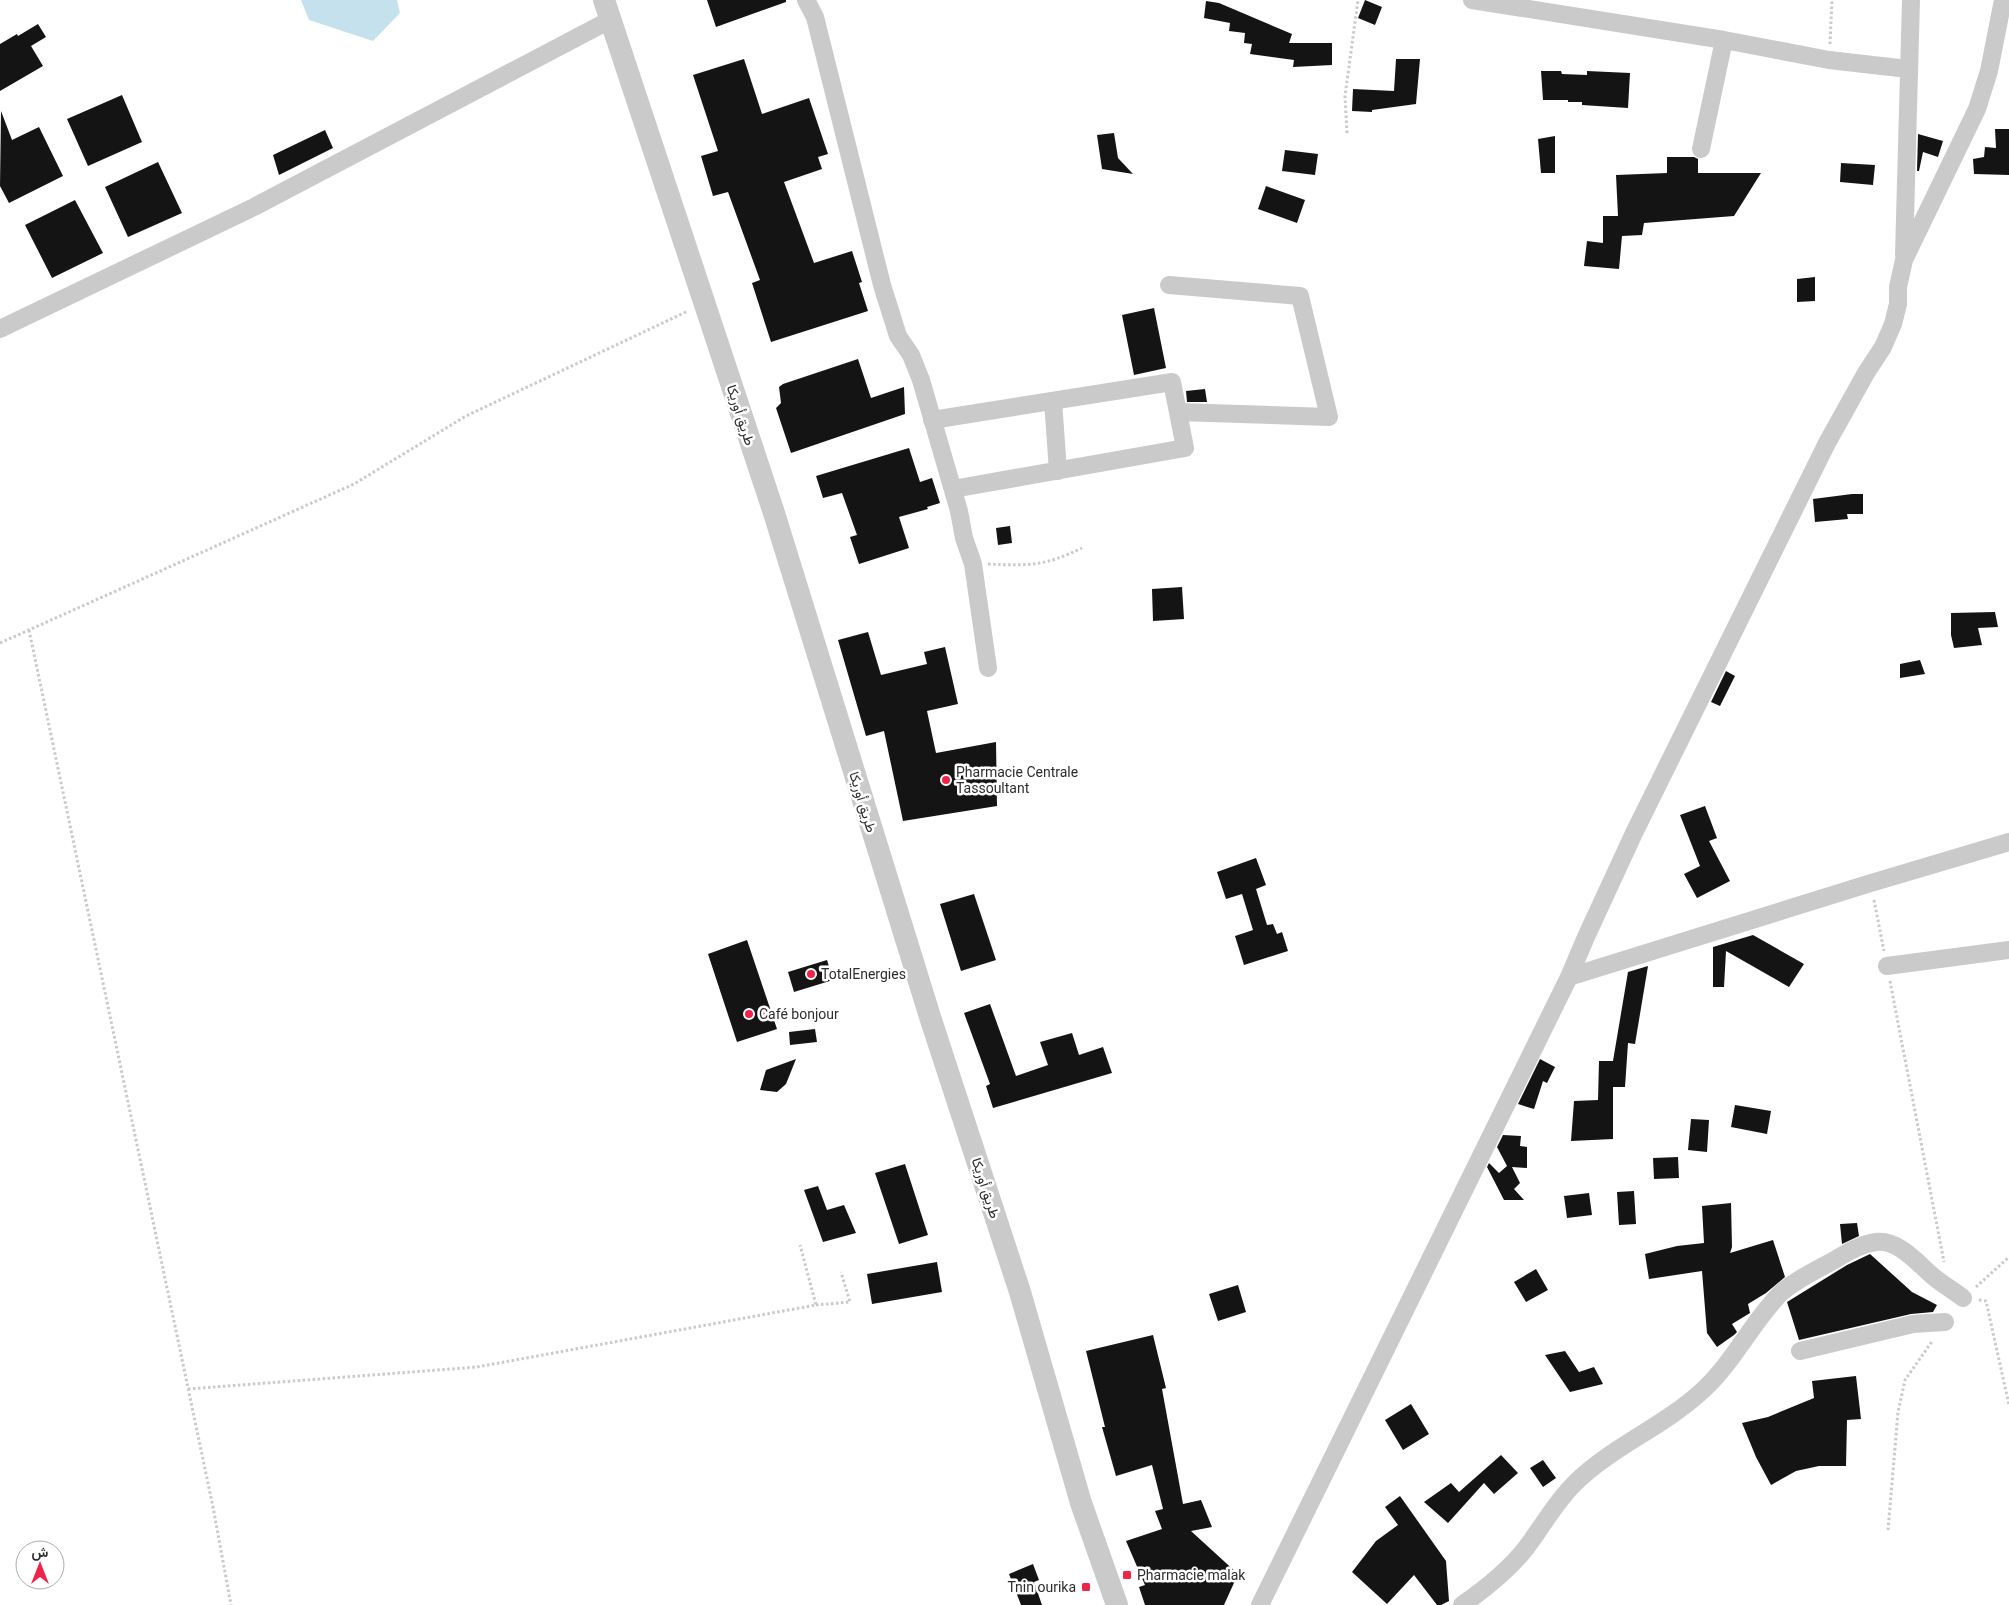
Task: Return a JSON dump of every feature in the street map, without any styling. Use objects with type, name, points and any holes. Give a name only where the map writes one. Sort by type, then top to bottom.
[{"type":"street","points":[[806,0],[815,17],[882,285],[898,336],[911,355],[959,511],[964,538],[973,564],[988,668]]},
{"type":"street","points":[[1472,0],[1724,40],[1829,60],[1908,69]]},
{"type":"street","points":[[1260,1605],[1569,977],[1634,833],[1827,444],[1866,373],[1883,348],[1893,324],[1898,304],[1898,287],[1904,260],[1911,0]]},
{"type":"street","points":[[1904,260],[1977,109],[1989,71],[2003,0]]},
{"type":"street","points":[[0,329],[254,207],[607,10]]},
{"type":"street","name":"طريق أوريكا","points":[[607,10],[774,513],[931,1020],[1020,1292],[1081,1503],[1117,1605]]},
{"type":"street","points":[[1701,149],[1724,40]]},
{"type":"street","points":[[1170,286],[1300,296],[1329,417],[1178,412]]},
{"type":"street","points":[[932,420],[1172,382],[1185,448],[953,489]]},
{"type":"street","points":[[1053,401],[1058,470]]},
{"type":"street","points":[[1569,977],[2009,842]]},
{"type":"street","points":[[1886,966],[2009,950]]},
{"type":"street","points":[[1462,1605],[1485,1590],[1526,1549],[1557,1503],[1593,1466],[1650,1431],[1702,1391],[1726,1364],[1749,1330],[1779,1295],[1817,1269],[1856,1248],[1876,1242],[1888,1243],[1903,1251],[1963,1298]]},
{"type":"street","points":[[1800,1351],[1913,1324],[1945,1322]]},
{"type":"path","points":[[1347,133],[1345,96],[1358,0]]},
{"type":"path","points":[[1829,60],[1832,0]]},
{"type":"path","points":[[0,643],[354,484],[466,416],[704,304]]},
{"type":"path","points":[[973,564],[1013,566],[1040,564],[1058,560],[1082,548]]},
{"type":"path","points":[[29,630],[213,1507],[230,1605]]},
{"type":"path","points":[[1871,883],[1938,1238],[1946,1267],[1948,1288]]},
{"type":"path","points":[[800,1245],[816,1305]]},
{"type":"path","points":[[1963,1298],[2009,1257]]},
{"type":"path","points":[[188,1389],[477,1367],[816,1305],[850,1302],[841,1272]]},
{"type":"path","points":[[1963,1298],[1986,1301],[2009,1405]]},
{"type":"path","points":[[1888,1530],[1898,1412],[1905,1380],[1945,1322]]},
{"type":"water","points":[[301,0],[397,0],[400,13],[373,41],[309,20]]},
{"type":"building","points":[[707,0],[786,0],[786,2],[716,27]]},
{"type":"building","points":[[1365,0],[1382,7],[1375,25],[1358,18]]},
{"type":"building","points":[[1206,1],[1219,3],[1292,34],[1289,43],[1332,43],[1332,65],[1293,67],[1294,60],[1250,54],[1252,44],[1244,43],[1245,33],[1229,31],[1230,23],[1204,18]]},
{"type":"building","points":[[38,24],[46,37],[31,46],[43,66],[0,91],[0,44]]},
{"type":"building","points":[[744,59],[762,114],[809,98],[828,154],[818,157],[822,169],[784,182],[814,263],[852,251],[862,282],[859,283],[868,311],[771,342],[752,283],[760,280],[728,192],[713,196],[701,156],[718,151],[693,75]]},
{"type":"building","points":[[1396,59],[1420,59],[1416,104],[1372,110],[1372,112],[1352,111],[1353,89],[1394,91]]},
{"type":"building","points":[[1541,71],[1561,71],[1562,74],[1587,75],[1587,71],[1630,73],[1628,108],[1582,105],[1582,102],[1568,102],[1568,100],[1543,100]]},
{"type":"building","points":[[122,95],[142,142],[88,166],[67,119]]},
{"type":"building","points":[[1,111],[12,140],[39,127],[63,176],[9,203],[0,186]]},
{"type":"building","points":[[1995,129],[2009,129],[2009,175],[1974,174],[1973,159],[1984,157],[1985,147],[1996,148]]},
{"type":"building","points":[[325,130],[333,148],[279,175],[273,155]]},
{"type":"building","points":[[1114,133],[1118,158],[1133,174],[1102,169],[1097,135]]},
{"type":"building","points":[[1918,134],[1943,141],[1938,157],[1923,152],[1919,171],[1917,171]]},
{"type":"building","points":[[1555,136],[1555,173],[1541,173],[1538,139]]},
{"type":"building","points":[[1285,150],[1318,154],[1315,175],[1282,171]]},
{"type":"building","points":[[1667,157],[1694,157],[1698,159],[1698,173],[1761,173],[1734,216],[1644,223],[1642,235],[1622,236],[1619,269],[1584,266],[1587,241],[1603,243],[1603,216],[1618,216],[1616,175],[1667,173]]},
{"type":"building","points":[[158,162],[182,213],[128,237],[105,187]]},
{"type":"building","points":[[1841,163],[1875,165],[1873,185],[1840,182]]},
{"type":"building","points":[[1266,186],[1305,200],[1297,223],[1258,209]]},
{"type":"building","points":[[75,200],[103,253],[52,278],[25,225]]},
{"type":"building","points":[[1815,277],[1815,301],[1797,302],[1797,279]]},
{"type":"building","points":[[1154,308],[1166,368],[1134,375],[1122,315]]},
{"type":"building","points":[[858,359],[871,398],[904,387],[905,414],[791,453],[776,408],[781,403],[779,387]]},
{"type":"building","points":[[1205,389],[1207,402],[1187,402],[1186,391]]},
{"type":"building","points":[[909,448],[920,482],[932,478],[940,503],[927,507],[928,509],[899,517],[909,548],[859,564],[850,537],[857,535],[842,493],[823,498],[816,476]]},
{"type":"building","points":[[1863,494],[1863,514],[1847,514],[1848,519],[1815,522],[1813,499]]},
{"type":"building","points":[[1010,526],[1012,543],[998,545],[996,528]]},
{"type":"building","points":[[1182,587],[1184,619],[1153,621],[1152,589]]},
{"type":"building","points":[[1995,612],[1998,627],[1978,628],[1982,645],[1954,648],[1951,635],[1951,613]]},
{"type":"building","points":[[868,632],[881,675],[927,664],[924,652],[945,647],[958,704],[927,711],[936,753],[996,742],[997,806],[903,821],[884,731],[866,736],[838,640]]},
{"type":"building","points":[[1920,660],[1925,674],[1900,678],[1900,664]]},
{"type":"building","points":[[1726,671],[1735,676],[1720,706],[1711,702]]},
{"type":"building","points":[[1705,806],[1717,838],[1709,841],[1730,881],[1697,898],[1684,874],[1700,866],[1680,815]]},
{"type":"building","points":[[1256,858],[1266,885],[1256,889],[1267,925],[1273,924],[1277,934],[1282,932],[1288,951],[1244,965],[1235,936],[1253,930],[1242,894],[1226,899],[1217,872]]},
{"type":"building","points":[[974,894],[996,960],[961,971],[940,904]]},
{"type":"building","points":[[1753,935],[1804,964],[1789,987],[1726,951],[1724,987],[1713,987],[1713,947]]},
{"type":"building","points":[[747,940],[777,1029],[737,1042],[708,954]]},
{"type":"building","points":[[827,960],[833,980],[794,992],[788,972]]},
{"type":"building","points":[[1648,966],[1635,1044],[1628,1043],[1625,1087],[1613,1087],[1613,1139],[1571,1141],[1574,1101],[1598,1100],[1599,1061],[1613,1061],[1628,972]]},
{"type":"building","points":[[990,1004],[1016,1076],[1048,1065],[1040,1042],[1072,1033],[1079,1055],[1103,1047],[1112,1073],[993,1108],[986,1086],[990,1084],[964,1013]]},
{"type":"building","points":[[815,1029],[817,1042],[790,1045],[789,1032]]},
{"type":"building","points":[[796,1059],[786,1084],[777,1092],[760,1090],[766,1070]]},
{"type":"building","points":[[1540,1059],[1555,1067],[1547,1083],[1543,1081],[1534,1109],[1518,1104]]},
{"type":"building","points":[[1735,1105],[1771,1111],[1767,1134],[1731,1127]]},
{"type":"building","points":[[1691,1119],[1709,1120],[1707,1152],[1688,1150]]},
{"type":"building","points":[[1503,1135],[1521,1136],[1520,1146],[1527,1147],[1527,1168],[1512,1167],[1520,1183],[1514,1189],[1524,1200],[1504,1200],[1487,1167],[1489,1163],[1499,1173],[1507,1166],[1497,1147]]},
{"type":"building","points":[[1678,1157],[1679,1178],[1654,1179],[1653,1158]]},
{"type":"building","points":[[905,1164],[928,1235],[899,1244],[875,1173]]},
{"type":"building","points":[[818,1186],[827,1210],[844,1205],[856,1233],[823,1242],[804,1190]]},
{"type":"building","points":[[1634,1191],[1636,1224],[1619,1225],[1617,1192]]},
{"type":"building","points":[[1589,1193],[1592,1215],[1567,1218],[1564,1196]]},
{"type":"building","points":[[1731,1203],[1732,1247],[1730,1253],[1773,1240],[1785,1277],[1766,1293],[1748,1304],[1750,1313],[1732,1324],[1737,1332],[1717,1347],[1707,1333],[1702,1271],[1649,1279],[1645,1254],[1677,1246],[1704,1243],[1702,1206]]},
{"type":"building","points":[[1857,1223],[1859,1236],[1842,1244],[1840,1224]]},
{"type":"building","points":[[1870,1254],[1912,1292],[1937,1305],[1933,1312],[1911,1314],[1799,1340],[1787,1302],[1847,1265]]},
{"type":"building","points":[[937,1262],[942,1292],[872,1304],[867,1274]]},
{"type":"building","points":[[1536,1269],[1548,1290],[1526,1302],[1514,1282]]},
{"type":"building","points":[[1238,1285],[1246,1312],[1218,1321],[1209,1294]]},
{"type":"building","points":[[1153,1335],[1166,1388],[1162,1389],[1183,1504],[1201,1500],[1212,1527],[1191,1531],[1238,1574],[1224,1605],[1145,1605],[1139,1587],[1145,1585],[1126,1541],[1162,1529],[1155,1511],[1163,1509],[1152,1465],[1116,1476],[1102,1427],[1105,1427],[1086,1351]]},
{"type":"building","points":[[1565,1351],[1579,1372],[1594,1367],[1603,1384],[1570,1392],[1545,1355]]},
{"type":"building","points":[[1856,1376],[1861,1419],[1847,1420],[1846,1466],[1819,1466],[1796,1471],[1771,1485],[1756,1457],[1742,1423],[1768,1417],[1814,1398],[1812,1381]]},
{"type":"building","points":[[1411,1404],[1429,1434],[1403,1450],[1385,1420]]},
{"type":"building","points":[[1501,1455],[1518,1473],[1494,1494],[1484,1483],[1448,1523],[1424,1502],[1451,1483],[1459,1492]]},
{"type":"building","points":[[1543,1460],[1556,1478],[1543,1487],[1530,1468]]},
{"type":"building","points":[[1400,1496],[1446,1561],[1449,1601],[1441,1605],[1437,1605],[1414,1575],[1387,1604],[1352,1572],[1376,1541],[1398,1525],[1385,1507]]},
{"type":"building","points":[[1033,1564],[1039,1580],[1034,1582],[1042,1605],[1021,1605],[1009,1574]]},
{"type":"place","name":"Pharmacie Centrale Tassoultant","points":[[946,780]]},
{"type":"place","name":"TotalEnergies","points":[[811,974]]},
{"type":"place","name":"Café bonjour","points":[[749,1014]]},
{"type":"place","name":"Pharmacie malak","points":[[1127,1575]]},
{"type":"place","name":"Tnin ourika","points":[[1086,1587]]}]
